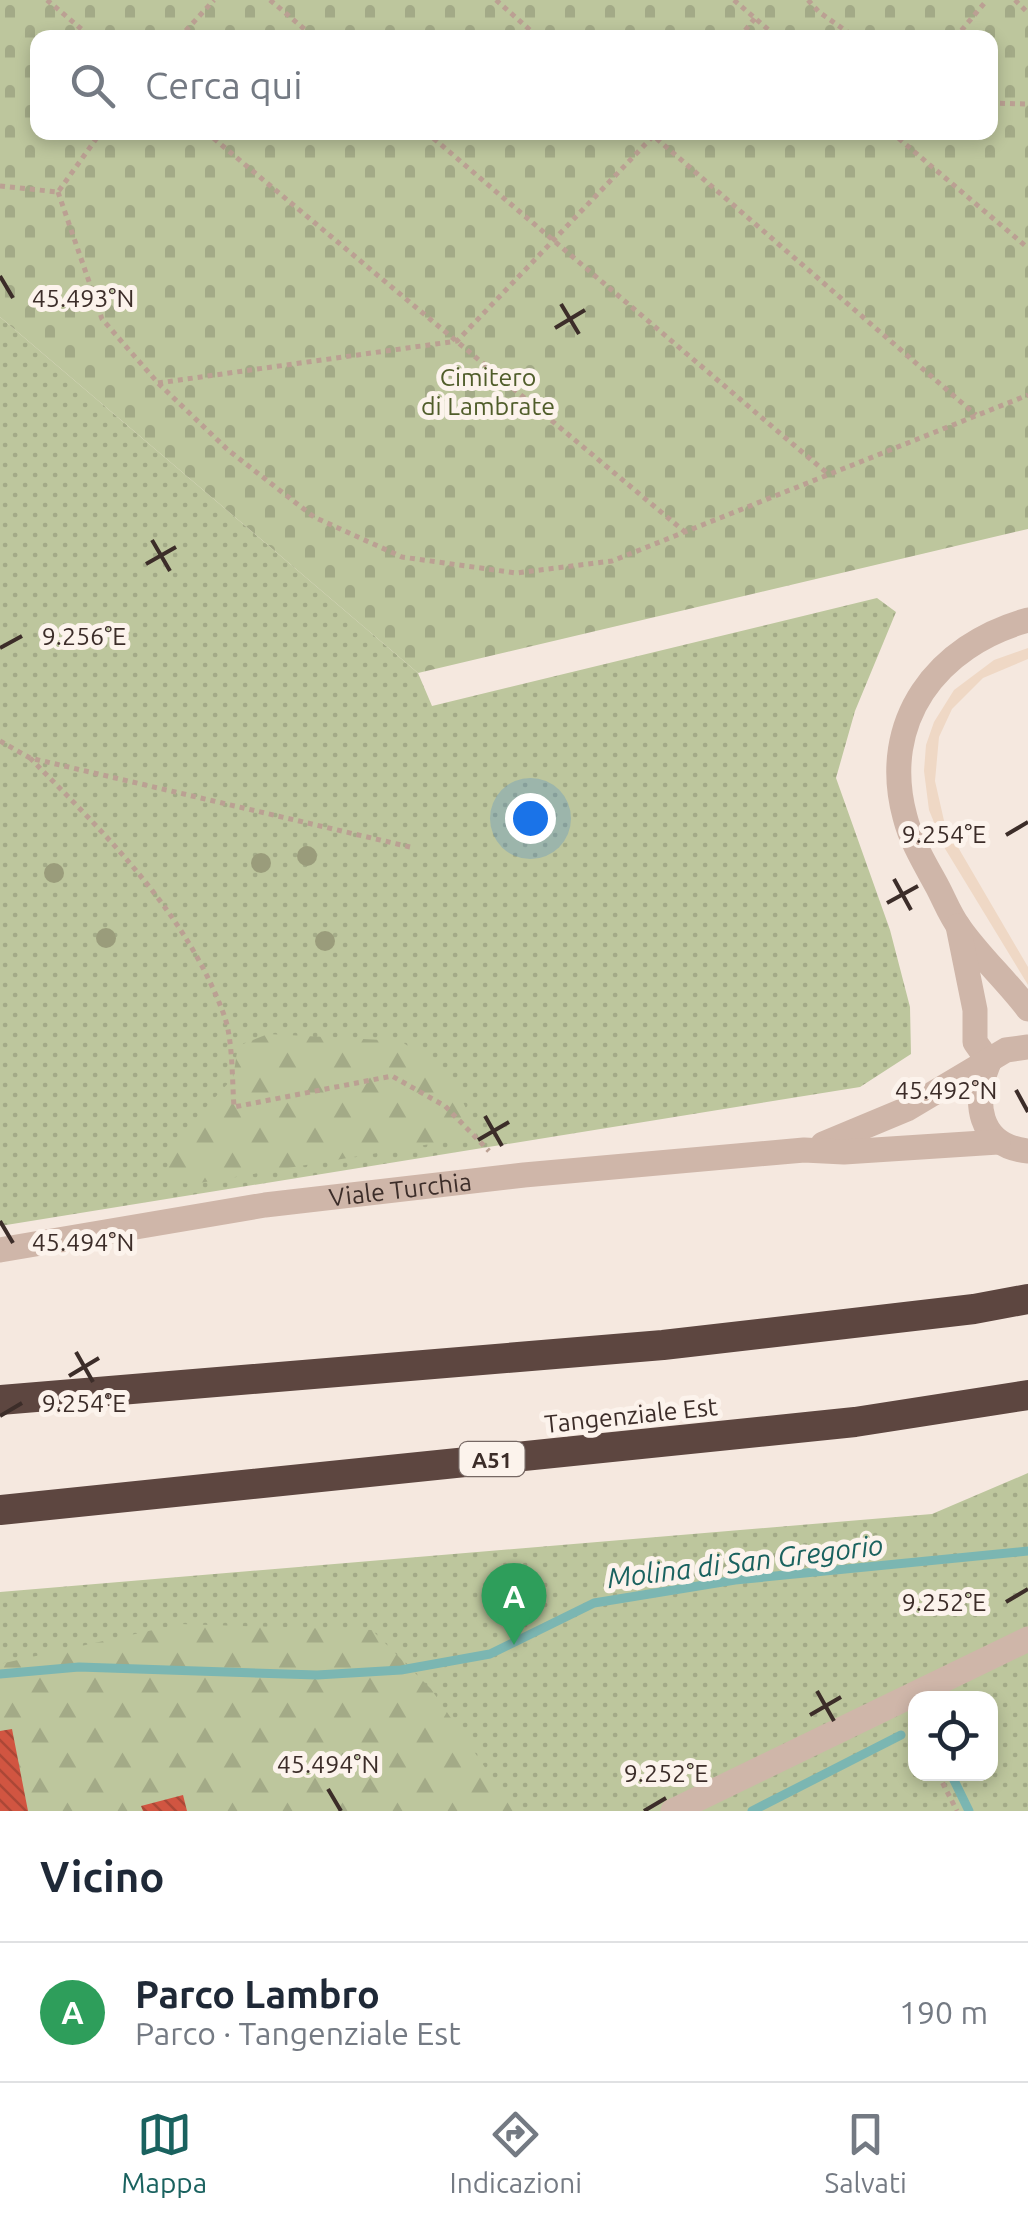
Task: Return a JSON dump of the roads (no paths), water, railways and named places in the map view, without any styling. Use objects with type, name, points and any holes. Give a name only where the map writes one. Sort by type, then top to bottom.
[{"type":"highway","points":[[0,1400],[663,1346],[1028,1300]]},
{"type":"highway","name":"Tangenziale Est","points":[[0,1510],[836,1424],[1028,1395]]},
{"type":"street","points":[[1028,620],[986,635],[945,664],[914,705],[902,742],[898,778],[907,824],[958,926],[1028,1009]]},
{"type":"street","points":[[958,926],[974,1010],[975,1042],[989,1062],[980,1084],[980,1115],[998,1142],[1028,1151]]},
{"type":"street","name":"Viale Turchia","points":[[804,1150],[907,1109],[1006,1050],[1028,1047]]},
{"type":"street","name":"Viale Turchia","points":[[0,1250],[265,1205],[524,1175],[804,1150],[844,1152],[998,1142]]},
{"type":"street","points":[[672,1811],[1028,1639]]},
{"type":"waterway","name":"Molina di San Gregorio","points":[[0,1674],[79,1667],[317,1675],[401,1670],[490,1654],[594,1603],[735,1580],[1028,1551]]},
{"type":"waterway","points":[[752,1811],[901,1735]]},
{"type":"waterway","points":[[954,1781],[969,1811]]},
{"type":"place","name":"Parco Lambro","points":[[514,1645]]},
{"type":"park label","name":"Cimitero di Lambrate","points":[[488,392]]}]
